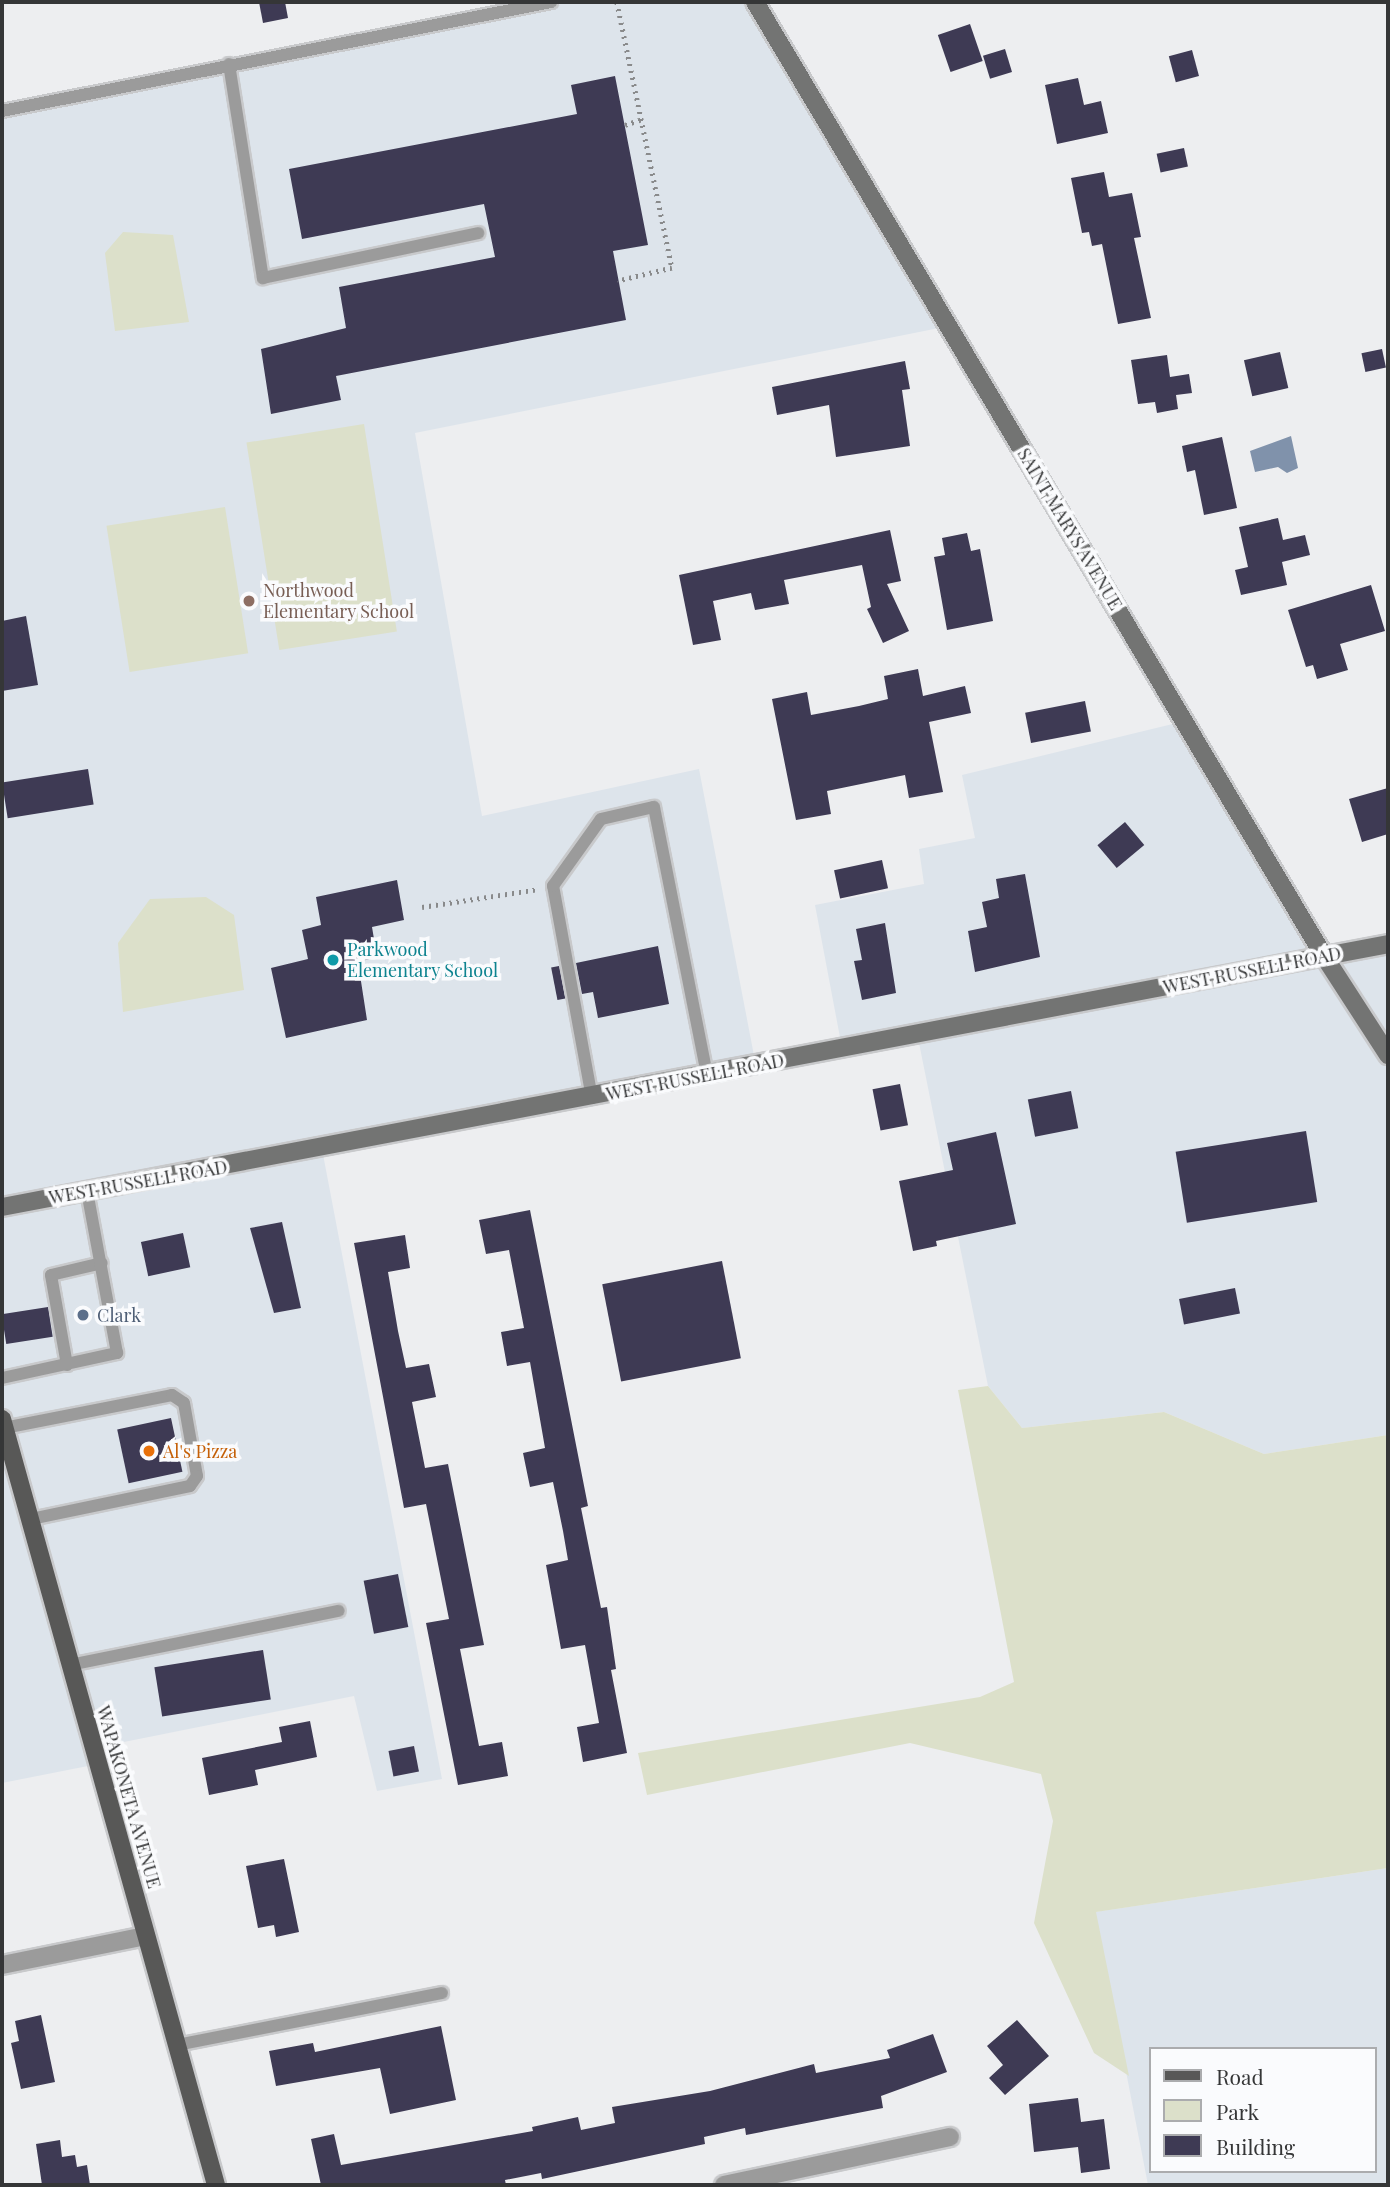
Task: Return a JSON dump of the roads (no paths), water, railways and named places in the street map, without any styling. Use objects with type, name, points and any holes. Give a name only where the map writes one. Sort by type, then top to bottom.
[{"type":"main road","name":"SAINT MARYS AVENUE","points":[[755,2],[1324,956],[1388,1055]]},
{"type":"main road","name":"WEST RUSSELL ROAD","points":[[2,1207],[592,1098],[1388,944]]},
{"type":"main road","name":"WAPAKONETA AVENUE","points":[[3,1423],[216,2185]]},
{"type":"street","points":[[2,1965],[146,1936]]},
{"type":"street","points":[[724,2185],[950,2137]]},
{"type":"lane","points":[[2,111],[551,2]]},
{"type":"lane","points":[[229,64],[263,278],[478,233]]},
{"type":"lane","points":[[592,1098],[553,886],[601,820],[654,807],[707,1075]]},
{"type":"lane","points":[[2,1378],[117,1353],[88,1191]]},
{"type":"lane","points":[[67,1365],[51,1275],[102,1263]]},
{"type":"lane","points":[[3,1423],[172,1395],[184,1403],[197,1476],[190,1486],[30,1519]]},
{"type":"lane","points":[[70,1665],[339,1611]]},
{"type":"lane","points":[[177,2045],[442,1993]]},
{"type":"water","points":[[1291,436],[1298,468],[1287,473],[1278,467],[1255,472],[1250,451]]},
{"type":"place","name":"Northwood Elementary School","points":[[249,601]]},
{"type":"place","name":"Parkwood Elementary School","points":[[333,960]]},
{"type":"place","name":"Clark","points":[[83,1315]]},
{"type":"place","name":"Al's Pizza","points":[[149,1451]]}]
